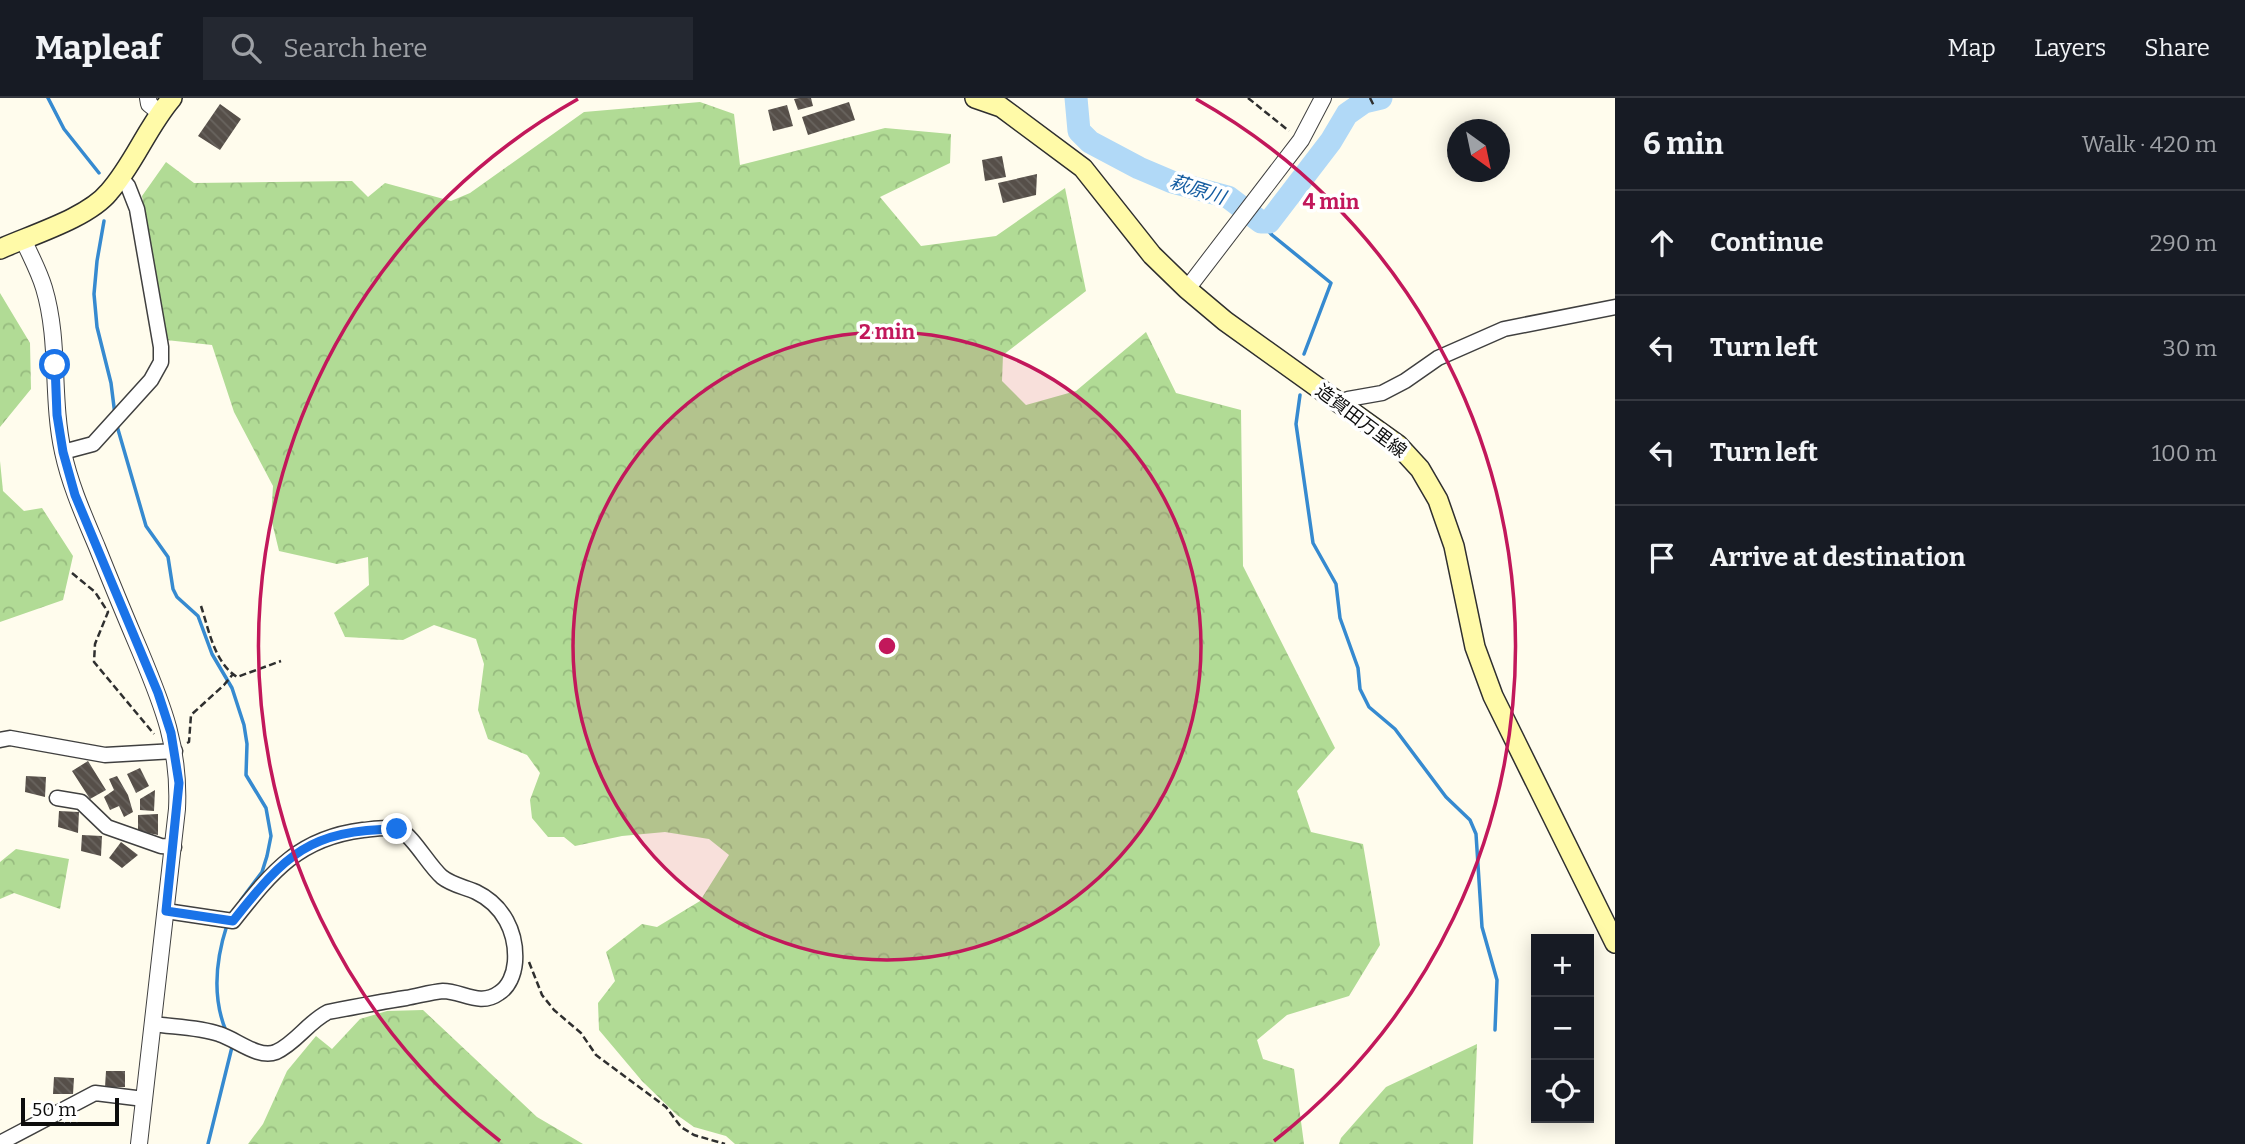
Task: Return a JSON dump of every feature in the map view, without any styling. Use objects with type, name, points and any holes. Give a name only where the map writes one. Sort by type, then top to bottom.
[{"type":"main road","name":"造賀田万里線","points":[[975,98],[1001,107],[1083,168],[1153,255],[1186,289],[1398,445],[1420,469],[1438,500],[1454,546],[1475,647],[1493,695],[1615,943]]},
{"type":"main road","points":[[0,249],[81,214],[108,194],[160,103]]},
{"type":"street","points":[[1186,289],[1301,140],[1323,98]]},
{"type":"street","points":[[63,452],[93,444],[151,380],[161,362],[161,347],[137,209],[128,186],[120,176]]},
{"type":"street","points":[[23,239],[44,287],[50,318],[57,415],[63,452],[75,495],[158,693],[175,751],[179,783],[174,847],[139,1144]]},
{"type":"street","points":[[1342,405],[1348,399],[1382,393],[1438,358],[1504,329],[1615,307]]},
{"type":"street","points":[[0,740],[10,738],[105,755],[175,751]]},
{"type":"street","points":[[57,798],[81,802],[107,827],[161,846],[174,847]]},
{"type":"street","points":[[153,1024],[217,1033],[269,1054],[279,1051],[315,1018],[328,1012],[444,991],[474,999],[487,999],[506,988],[514,970],[513,935],[507,919],[478,893],[446,881],[435,872],[405,834],[397,829],[348,832],[308,846],[290,857],[267,878],[233,921],[166,911]]},
{"type":"street","points":[[0,1143],[95,1093],[144,1099]]},
{"type":"path","points":[[1248,98],[1301,140]]},
{"type":"path","points":[[1370,98],[1374,106]]},
{"type":"path","points":[[72,573],[95,592],[108,612],[95,644],[94,662],[154,735],[155,752]]},
{"type":"path","points":[[201,606],[217,652],[237,677],[281,662]]},
{"type":"path","points":[[175,751],[189,742],[191,715],[233,674]]},
{"type":"path","points":[[515,956],[526,953],[542,995],[554,1010],[581,1033],[596,1055],[666,1107],[681,1127],[694,1135],[725,1144]]},
{"type":"green space","points":[[700,102],[734,114],[740,165],[885,128],[951,134],[950,163],[880,197],[921,246],[996,236],[1065,188],[1086,291],[1003,355],[1002,381],[1026,405],[1076,391],[1146,332],[1176,393],[1241,410],[1243,566],[1335,748],[1297,791],[1311,832],[1363,844],[1380,945],[1349,996],[1287,1015],[1257,1040],[1263,1059],[1294,1069],[1304,1144],[735,1144],[726,1136],[694,1127],[677,1115],[642,1081],[599,1030],[598,1003],[615,981],[606,952],[642,924],[657,927],[700,901],[729,855],[709,839],[665,832],[622,836],[575,846],[564,837],[548,837],[532,818],[530,800],[540,773],[527,755],[488,739],[478,710],[484,664],[476,639],[434,625],[403,640],[345,637],[334,613],[369,585],[368,557],[337,564],[279,551],[271,518],[273,486],[234,412],[212,345],[166,340],[142,196],[166,162],[194,183],[352,181],[368,197],[385,183],[451,201],[470,193],[584,112]]},
{"type":"green space","points":[[0,293],[30,343],[31,389],[0,427]]},
{"type":"green space","points":[[0,461],[3,491],[24,511],[42,508],[73,556],[63,600],[0,622]]},
{"type":"green space","points":[[16,849],[69,859],[60,909],[14,893],[0,899],[0,862]]},
{"type":"green space","points":[[423,1010],[537,1117],[583,1144],[248,1144],[263,1124],[287,1071],[316,1036],[332,1049],[360,1019],[387,1011]]},
{"type":"green space","points":[[1477,1044],[1473,1144],[1339,1144],[1341,1138],[1386,1087]]},
{"type":"building","points":[[811,98],[813,106],[798,110],[794,99]]},
{"type":"building","points":[[849,102],[855,120],[808,135],[802,117]]},
{"type":"building","points":[[220,104],[241,119],[220,150],[198,136]]},
{"type":"building","points":[[787,105],[793,126],[773,131],[768,110]]},
{"type":"building","points":[[1002,156],[1006,177],[985,181],[982,160]]},
{"type":"building","points":[[1037,174],[1036,195],[1003,203],[998,183]]},
{"type":"building","points":[[88,761],[106,790],[90,799],[72,771]]},
{"type":"building","points":[[140,768],[149,786],[136,793],[127,774]]},
{"type":"building","points":[[26,776],[46,777],[45,797],[25,792]]},
{"type":"building","points":[[117,776],[128,795],[133,812],[124,817],[119,806],[110,810],[104,797],[114,790],[109,779]]},
{"type":"building","points":[[155,790],[154,811],[140,810],[140,799]]},
{"type":"building","points":[[59,811],[79,812],[78,833],[58,827]]},
{"type":"building","points":[[158,814],[158,835],[138,831],[138,815]]},
{"type":"building","points":[[82,835],[102,836],[101,856],[81,851]]},
{"type":"building","points":[[121,842],[138,855],[122,868],[109,858]]},
{"type":"building","points":[[106,1071],[125,1071],[125,1087],[105,1087]]},
{"type":"building","points":[[54,1077],[74,1078],[73,1094],[53,1094]]},
{"type":"waterway","points":[[48,98],[64,129],[99,173]]},
{"type":"waterway","name":"萩原川","points":[[1076,98],[1079,131],[1090,142],[1172,182],[1228,197],[1261,222],[1269,222],[1331,141],[1347,114],[1364,102],[1381,98]]},
{"type":"waterway","points":[[104,221],[94,294],[97,327],[111,383],[115,415]]},
{"type":"waterway","points":[[1261,222],[1272,235],[1331,283],[1304,354]]},
{"type":"waterway","points":[[1300,395],[1296,424],[1313,543],[1336,584],[1340,618],[1358,668],[1360,689],[1369,707],[1395,729],[1446,797],[1470,820],[1476,834],[1482,927],[1497,980],[1495,1030]]},
{"type":"waterway","points":[[117,426],[146,526],[168,557],[173,589],[177,597],[198,616],[212,654],[232,688],[244,725],[247,744],[246,775],[266,808],[271,836],[267,856],[262,872],[241,900]]},
{"type":"waterway","points":[[226,1031],[219,1005],[217,978],[227,925]]},
{"type":"waterway","points":[[208,1144],[231,1044]]},
{"type":"route","points":[[55,365],[57,415],[63,452],[75,495],[158,693],[175,751],[179,783],[166,911],[233,921],[267,878],[290,857],[308,846],[348,832],[397,829]]}]
